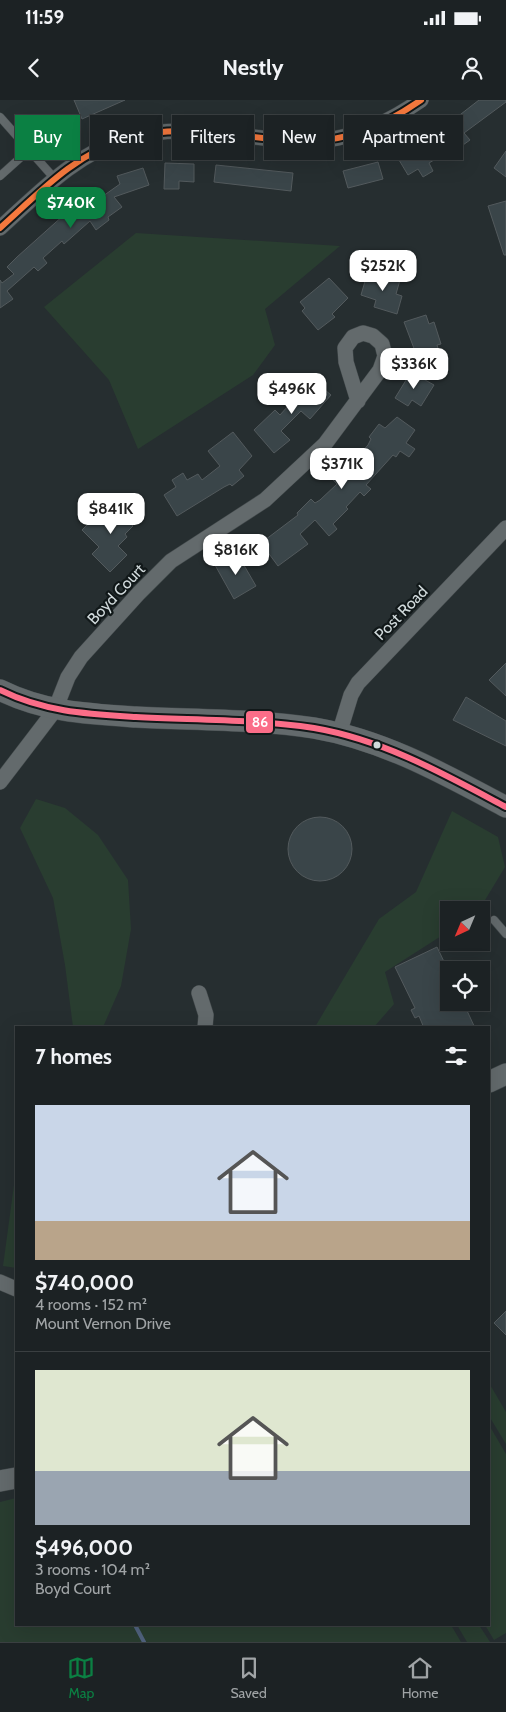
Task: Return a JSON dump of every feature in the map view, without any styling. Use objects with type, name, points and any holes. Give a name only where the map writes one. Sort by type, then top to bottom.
[{"type":"main road","points":[[0,690],[33,704],[80,714],[274,724],[339,734],[406,755],[506,807]]},
{"type":"main road","points":[[490,1082],[506,1074]]},
{"type":"main road","points":[[0,1482],[15,1478]]},
{"type":"street","points":[[0,228],[55,179],[87,156],[112,144],[144,134],[190,130],[285,140],[336,138],[384,123],[421,100]]},
{"type":"street","name":"Boyd Court","points":[[0,782],[55,710],[68,677],[82,657],[139,593],[171,561],[249,512],[295,475],[325,444],[358,401]]},
{"type":"street","name":"Post Road","points":[[339,734],[351,695],[358,683],[506,528]]},
{"type":"street","points":[[199,993],[206,1015],[206,1026]]},
{"type":"street","points":[[0,1282],[15,1289]]},
{"type":"lane","points":[[0,116],[15,134]]},
{"type":"lane","points":[[0,176],[18,160]]},
{"type":"lane","points":[[38,160],[55,179]]},
{"type":"lane","points":[[494,920],[506,934]]},
{"type":"green space","points":[[136,233],[340,246],[265,309],[275,345],[253,375],[138,449],[109,380],[44,307]]},
{"type":"green space","points":[[36,799],[65,808],[98,835],[128,880],[131,929],[121,986],[103,1026],[73,1026],[65,965],[53,898],[20,828]]},
{"type":"green space","points":[[452,811],[498,837],[505,867],[484,901],[440,901],[440,937],[385,972],[394,1004],[375,1026],[316,1026],[379,919],[416,892]]},
{"type":"green space","points":[[15,1177],[15,1268],[3,1266]]},
{"type":"green space","points":[[490,1385],[506,1412],[506,1444],[490,1418]]},
{"type":"green space","points":[[490,1427],[506,1454],[506,1633],[494,1640],[486,1626],[490,1626]]},
{"type":"green space","points":[[15,1498],[15,1626],[452,1626],[461,1642],[0,1642],[0,1502]]},
{"type":"green space","points":[[458,1626],[480,1626],[490,1642],[467,1642]]},
{"type":"building","points":[[74,100],[125,100],[90,115],[82,119]]},
{"type":"building","points":[[479,100],[506,100],[506,102],[464,133],[470,140],[463,145],[463,115],[460,115]]},
{"type":"building","points":[[506,151],[506,177],[494,168]]},
{"type":"building","points":[[399,160],[434,160],[429,163],[433,171],[423,177],[418,169],[408,175]]},
{"type":"building","points":[[378,162],[383,179],[348,188],[343,171]]},
{"type":"building","points":[[165,163],[194,164],[194,182],[179,181],[179,189],[164,189]]},
{"type":"building","points":[[216,165],[293,173],[291,191],[214,182]]},
{"type":"building","points":[[143,168],[149,185],[114,197],[122,207],[108,217],[109,220],[96,230],[90,221],[64,244],[62,241],[43,258],[47,263],[38,271],[34,267],[7,291],[13,299],[0,308],[0,280],[2,283],[14,274],[7,267],[17,257],[91,193],[96,201],[120,184],[117,176]]},
{"type":"building","points":[[506,201],[506,255],[504,255],[488,206]]},
{"type":"building","points":[[368,271],[400,280],[396,294],[402,296],[397,314],[374,307],[376,300],[361,295]]},
{"type":"building","points":[[329,278],[348,298],[332,314],[335,317],[318,330],[302,311],[305,308],[300,302]]},
{"type":"building","points":[[426,315],[429,324],[434,322],[441,344],[437,345],[439,352],[418,359],[404,322]]},
{"type":"building","points":[[411,372],[434,385],[421,406],[412,400],[408,406],[395,398]]},
{"type":"building","points":[[312,379],[331,395],[310,419],[301,411],[281,431],[290,440],[274,453],[254,430],[275,410],[280,415]]},
{"type":"building","points":[[397,417],[415,430],[406,443],[415,449],[409,457],[400,451],[396,457],[393,455],[366,485],[371,489],[364,496],[360,492],[346,507],[348,509],[333,524],[337,529],[329,536],[315,520],[300,534],[308,544],[278,566],[261,543],[298,515],[297,513],[311,499],[315,503],[320,500],[337,484],[332,479],[347,462],[350,465],[368,445],[371,439],[369,437],[379,424],[385,428]]},
{"type":"building","points":[[233,432],[252,456],[239,470],[244,476],[232,486],[230,484],[224,487],[177,516],[164,495],[176,487],[172,480],[183,473],[187,480],[198,474],[202,480],[220,466],[208,451]]},
{"type":"building","points":[[122,499],[135,516],[129,522],[133,526],[125,534],[127,537],[118,546],[127,555],[110,572],[92,554],[99,547],[82,530],[92,520],[96,524]]},
{"type":"building","points":[[238,555],[256,586],[234,599],[215,565]]},
{"type":"building","points":[[506,663],[506,696],[489,680]]},
{"type":"building","points":[[466,697],[506,721],[506,746],[453,720]]},
{"type":"building","points":[[320,817],[332,819],[343,826],[350,837],[352,849],[350,861],[343,872],[332,879],[320,881],[308,879],[297,872],[290,861],[288,849],[290,837],[297,826],[308,819]]},
{"type":"building","points":[[437,947],[444,961],[440,961],[440,1011],[467,1011],[474,1026],[423,1026],[419,1016],[415,1018],[411,1010],[415,1008],[395,967]]},
{"type":"building","points":[[506,1311],[506,1335],[494,1323]]},
{"type":"waterway","points":[[136,1626],[144,1642]]},
{"type":"transit line","points":[[0,228],[73,165],[90,154],[125,139],[171,131],[194,131],[286,140],[324,140],[339,138],[368,129],[395,116],[421,100]]},
{"type":"transit line","name":"86","points":[[0,690],[33,703],[66,711],[136,717],[270,723],[340,733],[413,760],[460,782],[506,807]]}]
